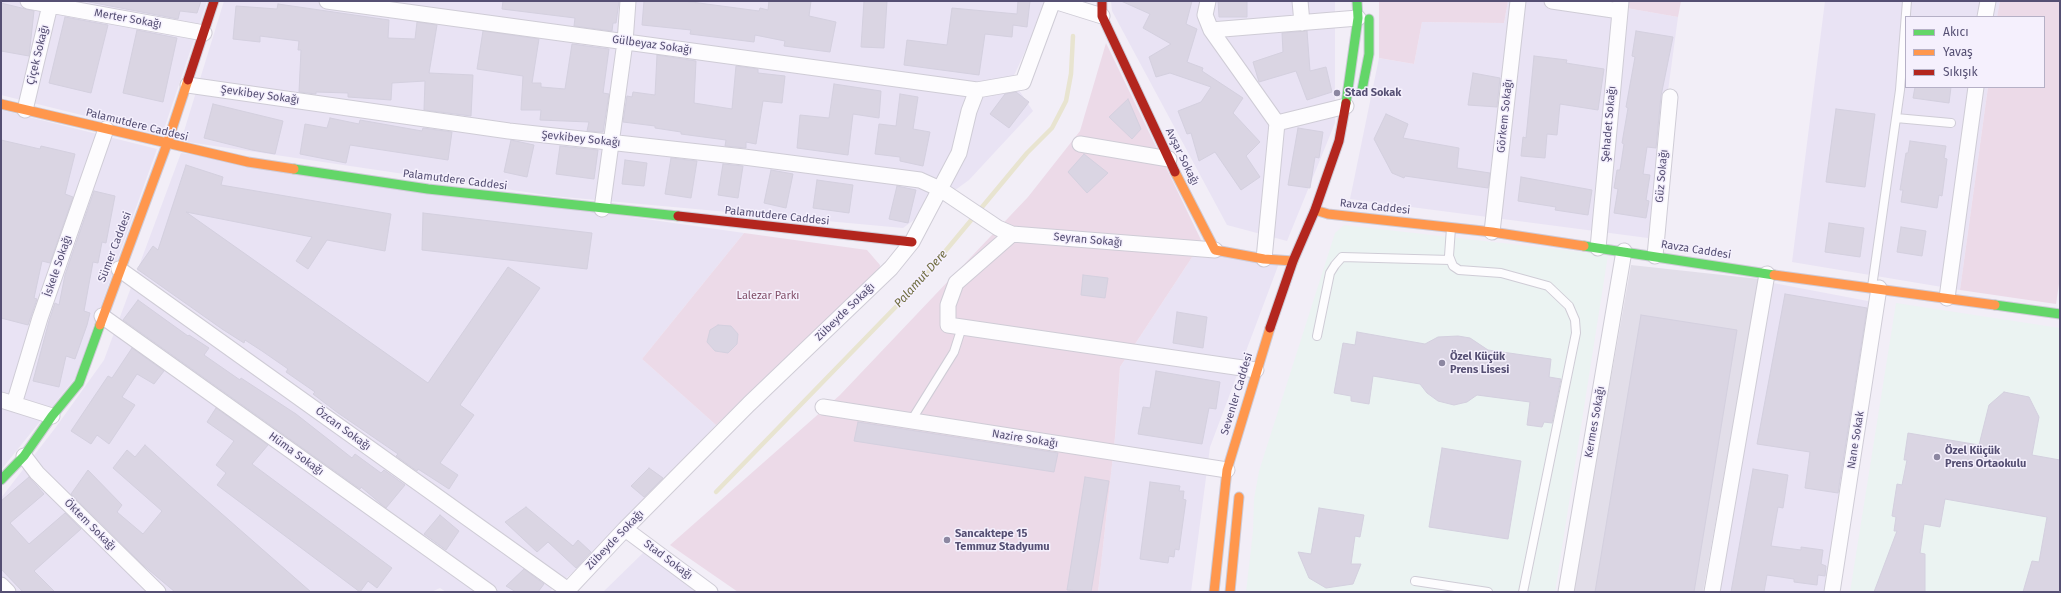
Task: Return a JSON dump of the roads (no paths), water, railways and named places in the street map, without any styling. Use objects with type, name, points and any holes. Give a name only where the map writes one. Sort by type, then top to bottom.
[{"type":"street","name":"Merter Sokağı","points":[[28,1],[51,3],[204,33]]},
{"type":"street","name":"Sümer Caddesi","points":[[1,480],[24,456],[52,416],[79,383],[119,269],[188,85],[214,1]]},
{"type":"street","name":"Gülbeyaz Sokağı","points":[[327,1],[945,87],[977,90]]},
{"type":"street","points":[[602,209],[626,42],[628,1]]},
{"type":"street","points":[[977,90],[1023,82],[1054,1],[1102,8]]},
{"type":"street","points":[[1208,1],[1205,15],[1211,30],[1277,123],[1264,259]]},
{"type":"street","points":[[1300,1],[1302,23]]},
{"type":"street","name":"Sevenler Caddesi","points":[[1214,592],[1227,470],[1256,370],[1293,261],[1315,210],[1339,141],[1346,106],[1358,18],[1357,1]]},
{"type":"street","name":"Görkem Sokağı","points":[[1492,232],[1518,1]]},
{"type":"street","points":[[1552,1],[1620,6]]},
{"type":"street","points":[[1985,16],[1988,1]]},
{"type":"street","name":"Çiçek Sokağı","points":[[25,110],[51,3]]},
{"type":"street","name":"Şehadet Sokağı","points":[[1598,248],[1620,6]]},
{"type":"street","points":[[1361,98],[1370,54],[1369,7]]},
{"type":"street","name":"Avşar Sokağı","points":[[1102,8],[1169,160],[1216,250]]},
{"type":"street","points":[[1211,30],[1358,18]]},
{"type":"street","name":"Şevkibey Sokağı","points":[[188,85],[509,131],[612,142],[920,180],[940,189],[968,208]]},
{"type":"street","points":[[1947,298],[1976,88]]},
{"type":"street","name":"Zübeyde Sokağı","points":[[567,591],[625,529],[749,404],[891,268],[912,242],[959,153],[969,111],[977,90]]},
{"type":"street","name":"Güz Sokağı","points":[[1655,256],[1670,97]]},
{"type":"street","name":"Palamutdere Caddesi","points":[[1,104],[248,162],[428,189],[912,242]]},
{"type":"street","points":[[1277,123],[1346,106]]},
{"type":"street","name":"İskele Sokağı","points":[[8,402],[40,318],[106,129]]},
{"type":"street","points":[[1080,144],[1169,160]]},
{"type":"street","name":"Seyran Sokağı","points":[[968,208],[998,228],[1012,234],[1216,250]]},
{"type":"street","name":"Ravza Caddesi","points":[[1315,210],[1328,214],[1492,232],[1767,274],[2060,314]]},
{"type":"street","points":[[1012,234],[956,283],[948,305],[948,325],[1256,370]]},
{"type":"street","points":[[1216,250],[1264,259],[1293,261]]},
{"type":"street","name":"Kermes Sokağı","points":[[1566,592],[1624,251]]},
{"type":"street","name":"Özcan Sokağı","points":[[119,269],[567,591]]},
{"type":"street","points":[[1712,592],[1767,274]]},
{"type":"street","name":"Nane Sokak","points":[[1832,592],[1876,288]]},
{"type":"street","name":"Hüma Sokağı","points":[[102,316],[489,592]]},
{"type":"street","points":[[8,402],[52,416]]},
{"type":"street","name":"Nazire Sokağı","points":[[823,407],[1227,470]]},
{"type":"street","name":"Öktem Sokağı","points":[[24,456],[38,473],[158,592]]},
{"type":"street","points":[[1230,592],[1240,486]]},
{"type":"street","name":"Stad Sokağı","points":[[625,529],[710,592]]},
{"type":"street","points":[[1,585],[8,592]]},
{"type":"lane","points":[[1906,16],[1907,1]]},
{"type":"lane","points":[[1876,288],[1896,118],[1905,22]]},
{"type":"lane","points":[[1896,118],[1951,124]]},
{"type":"lane","points":[[1450,228],[1450,260],[1453,266],[1459,270],[1501,273],[1548,286],[1569,306],[1575,320],[1575,340],[1524,592]]},
{"type":"lane","points":[[1317,336],[1330,273],[1334,265],[1342,257],[1450,260]]},
{"type":"lane","points":[[911,421],[954,352],[962,327]]},
{"type":"lane","points":[[1415,581],[1488,592]]},
{"type":"waterway","name":"Palamut Dere","points":[[716,492],[918,284],[1027,153],[1052,128],[1066,101],[1071,74],[1073,36]]},
{"type":"place","name":"Stad Sokak","points":[[1337,93]]},
{"type":"place","name":"Özel Küçük Prens Lisesi","points":[[1442,363]]},
{"type":"place","name":"Özel Küçük Prens Ortaokulu","points":[[1937,457]]},
{"type":"place","name":"Sancaktepe 15 Temmuz Stadyumu","points":[[947,540]]},
{"type":"park label","name":"Lalezar Parkı","points":[[768,296]]}]
